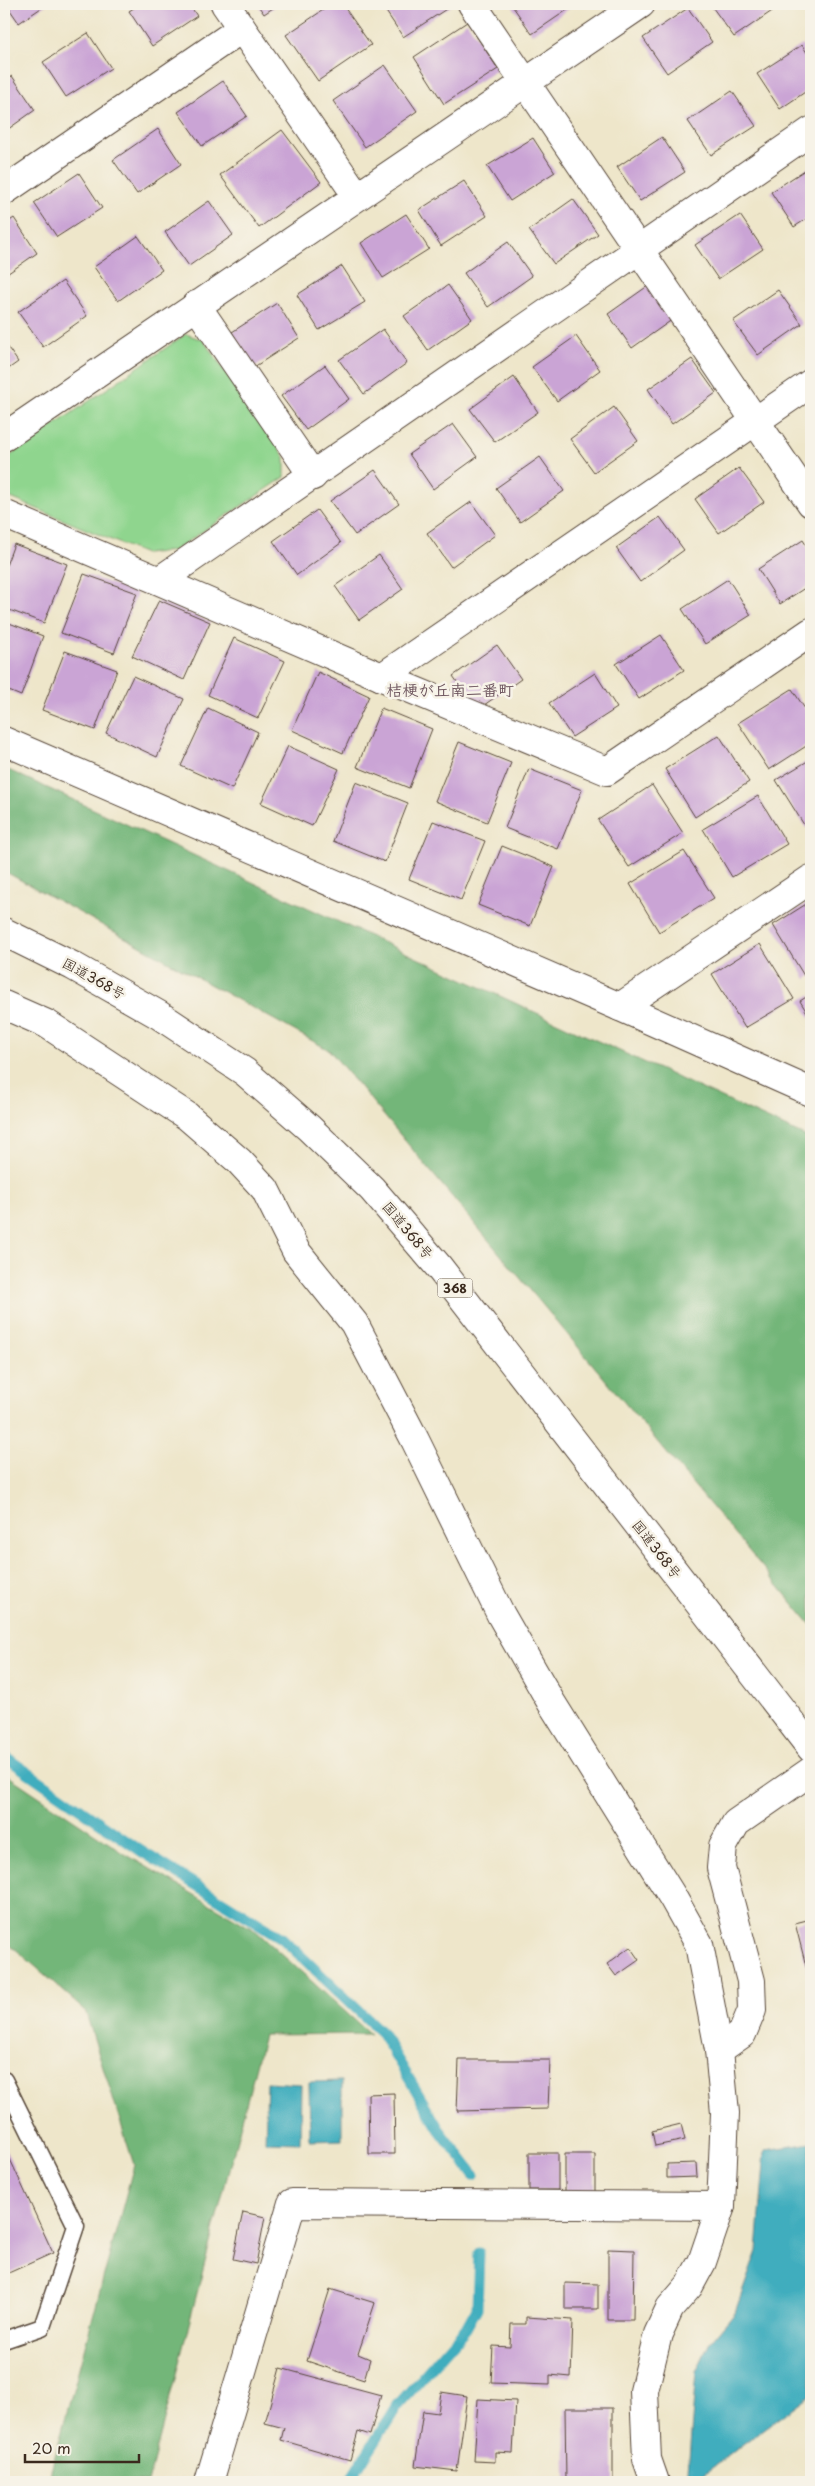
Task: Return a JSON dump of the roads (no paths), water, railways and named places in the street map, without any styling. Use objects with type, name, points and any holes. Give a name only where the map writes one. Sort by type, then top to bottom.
[{"type":"main road","points":[[225,4],[357,196]]},
{"type":"main road","points":[[472,4],[524,83],[640,247],[755,422],[811,503]]},
{"type":"main road","points":[[4,437],[641,4]]},
{"type":"main road","points":[[4,190],[242,29]]},
{"type":"main road","points":[[160,580],[314,476],[640,247],[811,131]]},
{"type":"main road","points":[[196,306],[314,476]]},
{"type":"main road","points":[[382,677],[811,383]]},
{"type":"main road","points":[[4,514],[382,677],[607,771],[811,632]]},
{"type":"main road","points":[[4,741],[620,1007],[811,1092]]},
{"type":"main road","points":[[620,1007],[811,880]]},
{"type":"main road","name":"国道368号","points":[[4,932],[74,966],[158,1015],[245,1072],[309,1128],[372,1189],[438,1266],[811,1748]]},
{"type":"main road","points":[[4,1005],[47,1024],[187,1116],[239,1161],[265,1189],[296,1251],[354,1323],[415,1440],[501,1615],[551,1702],[672,1896],[698,1944],[719,2050],[725,2113],[721,2206],[702,2262],[689,2286],[670,2308],[658,2334],[644,2391],[647,2459],[655,2482]]},
{"type":"main road","points":[[719,2050],[742,2034],[752,2010],[751,1981],[722,1868],[723,1846],[736,1823],[811,1770]]},
{"type":"main road","points":[[209,2482],[292,2203],[721,2206]]},
{"type":"lane","points":[[4,2080],[76,2226],[42,2327],[4,2340]]},
{"type":"water","points":[[342,2081],[342,2140],[310,2141],[309,2082]]},
{"type":"water","points":[[267,2082],[301,2084],[300,2143],[265,2142]]},
{"type":"water","points":[[811,2143],[811,2394],[693,2482],[687,2482],[696,2372],[710,2342],[735,2312],[757,2251],[765,2150]]},
{"type":"waterway","points":[[4,1756],[141,1851],[282,1938],[382,2033],[439,2129],[474,2175]]},
{"type":"waterway","points":[[349,2482],[398,2405],[466,2328],[477,2308],[479,2253]]},
{"type":"district","name":"桔梗が丘南二番町","points":[[450,689]]}]
